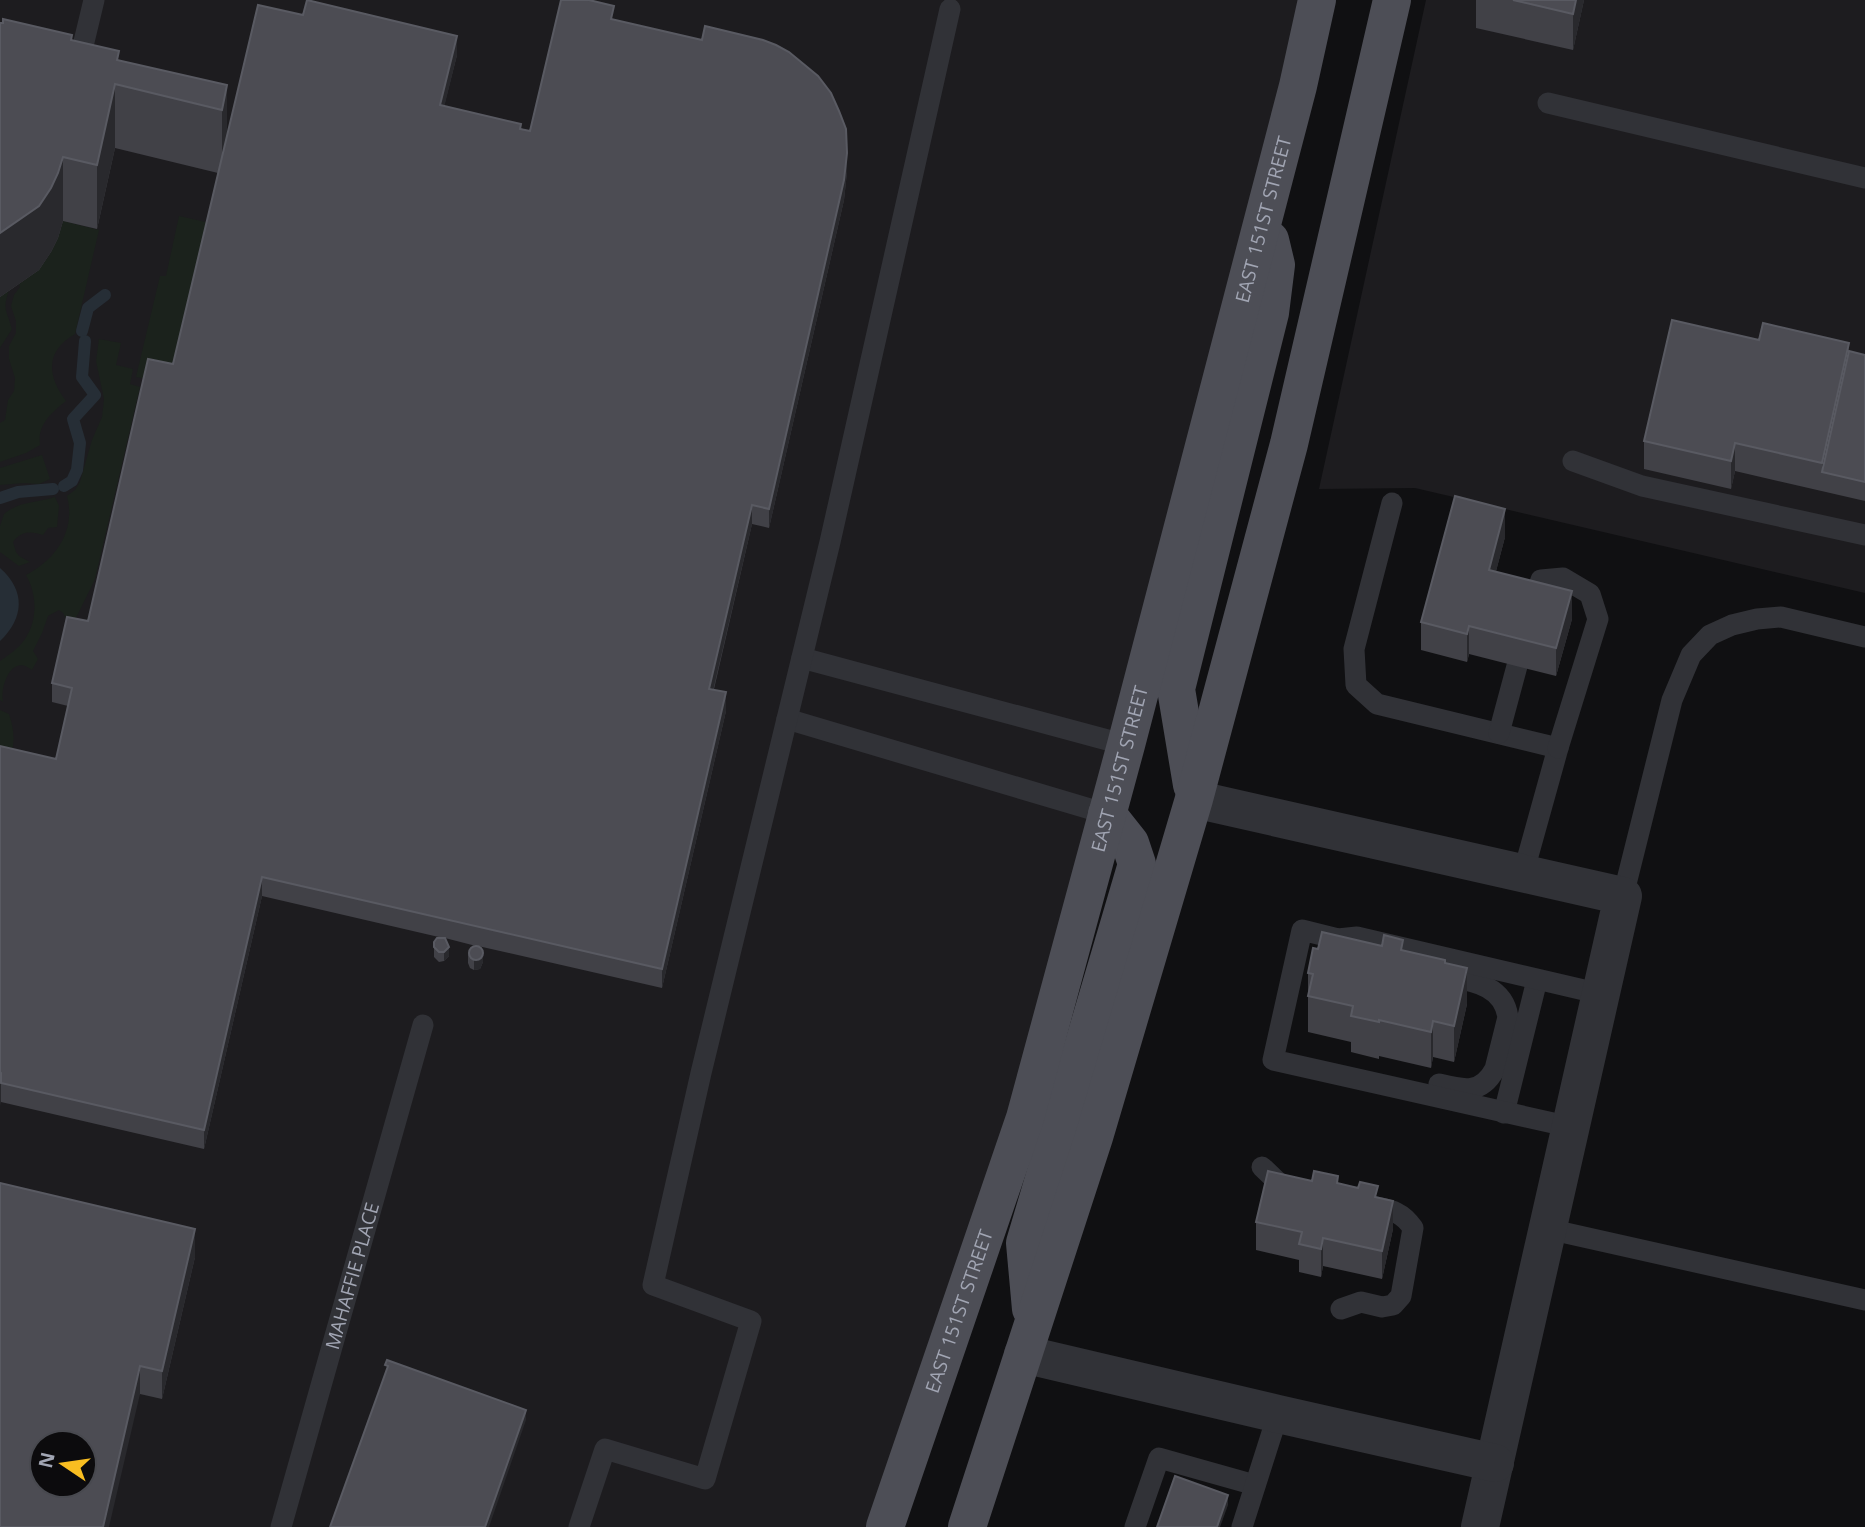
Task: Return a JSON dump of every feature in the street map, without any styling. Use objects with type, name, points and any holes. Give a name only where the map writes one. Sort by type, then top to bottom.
[{"type":"main road","name":"EAST 151ST STREET","points":[[885,1527],[1026,1118],[1264,218],[1317,0]]},
{"type":"main road","points":[[967,1527],[1094,1137],[1194,800],[1289,444],[1392,0]]},
{"type":"main road","points":[[1194,800],[1176,689],[1270,313],[1276,265],[1264,218]]},
{"type":"main road","points":[[1028,1340],[1025,1243],[1137,864],[1130,843],[1107,814]]},
{"type":"street","points":[[1194,800],[1623,895],[1480,1527]]},
{"type":"street","points":[[1028,1340],[1278,1415],[1495,1463]]},
{"type":"lane","points":[[82,50],[93,0]]},
{"type":"lane","points":[[579,1527],[605,1449],[705,1479],[751,1321],[653,1284],[701,1073],[802,658],[950,9]]},
{"type":"lane","points":[[1548,103],[1865,178]]},
{"type":"lane","points":[[1573,461],[1642,486],[1865,535]]},
{"type":"lane","points":[[1392,503],[1354,649],[1356,685],[1377,704],[1558,748]]},
{"type":"lane","points":[[1523,874],[1598,619],[1590,594],[1563,578],[1541,580],[1531,609]]},
{"type":"lane","points":[[1623,895],[1672,700],[1691,655],[1710,635],[1757,618],[1781,617],[1865,638]]},
{"type":"lane","points":[[802,658],[1126,745]]},
{"type":"lane","points":[[1499,733],[1517,666]]},
{"type":"lane","points":[[787,719],[1107,814]]},
{"type":"lane","points":[[1571,1127],[1273,1060],[1302,930],[1338,939],[1357,937],[1601,994]]},
{"type":"lane","points":[[1338,939],[1358,956],[1490,988],[1501,998],[1508,1017],[1495,1069],[1482,1085],[1472,1089],[1460,1089],[1374,1070],[1352,1078]]},
{"type":"lane","points":[[1504,1113],[1537,980]]},
{"type":"lane","name":"MAHAFFIE PLACE","points":[[281,1527],[423,1025]]},
{"type":"lane","points":[[1262,1167],[1281,1185],[1314,1194]]},
{"type":"lane","points":[[1341,1310],[1361,1302],[1382,1307],[1393,1305],[1401,1296],[1413,1228],[1399,1212],[1350,1202]]},
{"type":"lane","points":[[1548,1229],[1865,1300]]},
{"type":"lane","points":[[1241,1527],[1278,1415]]},
{"type":"lane","points":[[1135,1527],[1159,1458],[1255,1485]]},
{"type":"shaded area","points":[[0,0],[1317,0],[1126,745],[885,1527],[0,1527]]},
{"type":"shaded area","points":[[1426,0],[1865,0],[1865,593],[1415,488],[1319,489]]},
{"type":"shaded area","points":[[179,216],[210,223],[173,384],[136,377],[160,276],[166,276]]},
{"type":"shaded area","points":[[63,221],[99,230],[75,334],[58,348],[52,365],[55,382],[66,401],[43,425],[40,445],[0,462],[0,423],[5,420],[15,378],[9,359],[9,346],[16,333],[16,321],[11,306],[19,284],[48,257]]},
{"type":"shaded area","points":[[9,290],[6,307],[12,329],[0,348],[0,296]]},
{"type":"shaded area","points":[[99,339],[121,343],[116,365],[133,369],[130,384],[140,387],[95,579],[70,626],[59,610],[48,616],[33,651],[38,659],[32,670],[19,665],[13,668],[3,687],[3,702],[0,700],[0,661],[23,642],[34,615],[34,599],[26,575],[46,561],[61,543],[69,521],[67,496],[80,482],[102,417],[104,399],[96,361]]},
{"type":"shaded area","points":[[42,455],[50,479],[39,484],[0,485],[0,468]]},
{"type":"shaded area","points":[[55,497],[59,506],[57,527],[48,528],[43,535],[23,534],[13,542],[19,556],[30,562],[19,566],[0,552],[0,526],[4,514],[22,504]]},
{"type":"shaded area","points":[[0,568],[14,586],[19,604],[14,623],[0,641]]},
{"type":"shaded area","points":[[0,710],[9,714],[13,728],[9,767],[0,765]]},
{"type":"building","points":[[307,0],[457,36],[440,105],[521,124],[520,129],[530,131],[561,0],[589,0],[614,6],[611,19],[702,40],[705,26],[763,40],[789,52],[818,76],[831,93],[846,129],[847,153],[844,180],[769,509],[752,505],[709,689],[726,692],[662,969],[262,877],[204,1130],[1,1083],[0,746],[56,759],[72,688],[52,683],[67,617],[88,621],[148,359],[173,364],[258,5],[303,15]]},
{"type":"building","points":[[1513,0],[1576,0],[1573,14]]},
{"type":"building","points":[[3,19],[72,35],[71,40],[119,51],[117,60],[227,85],[222,110],[115,84],[97,165],[63,157],[51,188],[39,206],[0,233],[0,23],[3,23]]},
{"type":"building","points":[[1672,320],[1759,340],[1763,323],[1849,343],[1822,463],[1735,443],[1731,461],[1644,441]]},
{"type":"building","points":[[1849,351],[1865,355],[1865,482],[1822,472]]},
{"type":"building","points":[[1455,496],[1505,509],[1489,570],[1572,591],[1556,648],[1469,626],[1467,634],[1421,622]]},
{"type":"building","points":[[1322,932],[1382,946],[1384,935],[1403,940],[1401,950],[1467,968],[1454,1026],[1433,1021],[1431,1032],[1379,1022],[1351,1016],[1353,1006],[1308,996],[1313,974],[1308,973],[1313,948],[1318,949]]},
{"type":"building","points":[[437,938],[445,938],[449,947],[444,952],[439,952],[434,947]]},
{"type":"building","points":[[473,946],[479,946],[483,953],[479,960],[473,960],[469,956],[469,950]]},
{"type":"building","points":[[1268,1171],[1312,1181],[1314,1171],[1338,1176],[1337,1183],[1358,1188],[1360,1182],[1378,1186],[1375,1197],[1393,1201],[1382,1251],[1323,1238],[1321,1249],[1299,1244],[1302,1232],[1256,1222]]},
{"type":"building","points":[[0,1183],[195,1229],[162,1371],[140,1366],[103,1527],[0,1527]]},
{"type":"building","points":[[387,1360],[526,1410],[485,1527],[330,1527],[388,1366],[385,1365]]},
{"type":"building","points":[[1175,1476],[1228,1495],[1217,1527],[1157,1527]]},
{"type":"waterway","points":[[82,331],[88,308],[105,295]]},
{"type":"waterway","points":[[64,486],[72,481],[77,470],[80,443],[73,419],[95,395],[82,377],[85,341]]},
{"type":"waterway","points":[[0,498],[18,492],[53,489]]}]
